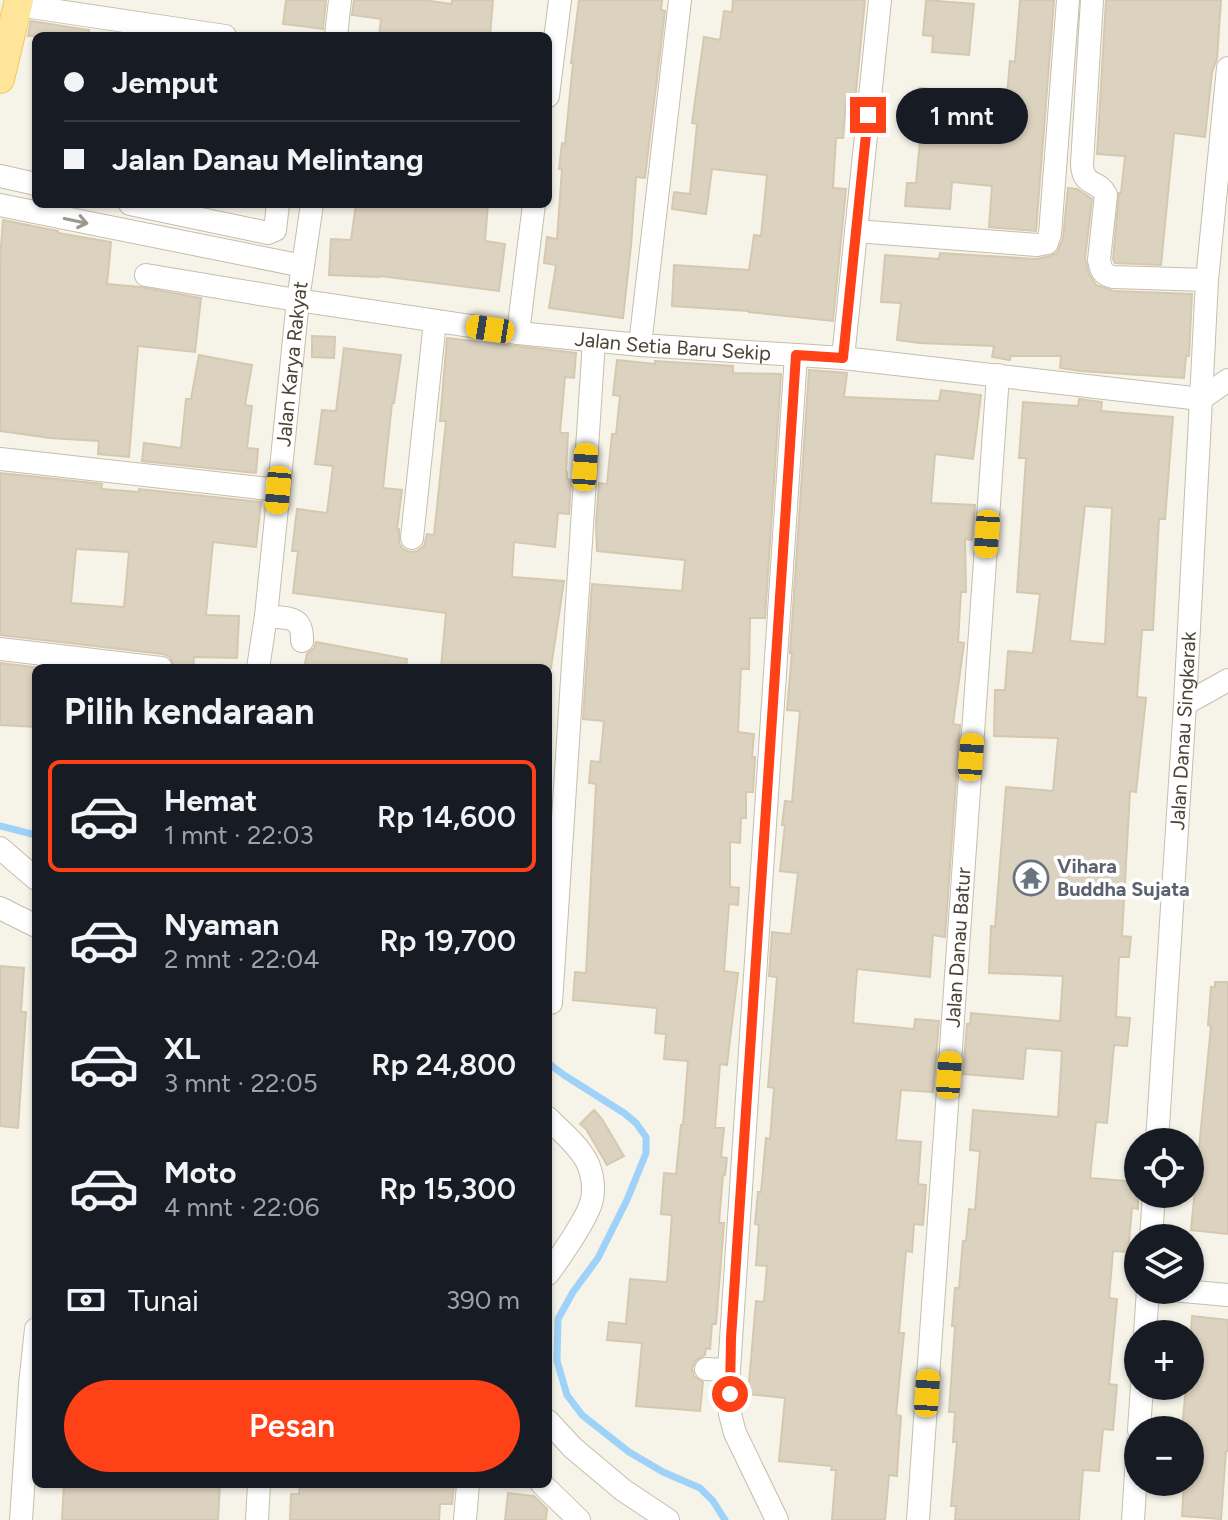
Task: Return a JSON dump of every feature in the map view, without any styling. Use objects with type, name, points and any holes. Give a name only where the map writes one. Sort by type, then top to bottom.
[{"type":"main road","points":[[0,79],[18,2]]},
{"type":"street","points":[[336,32],[340,0]]},
{"type":"street","points":[[552,64],[560,0]]},
{"type":"street","points":[[640,345],[680,0]]},
{"type":"street","points":[[843,358],[880,0]]},
{"type":"street","points":[[856,231],[1037,245],[1047,243],[1068,0]]},
{"type":"street","points":[[1092,0],[1082,164],[1084,177],[1101,187],[1106,195],[1100,269],[1113,277],[1207,280]]},
{"type":"street","points":[[18,2],[201,32]]},
{"type":"street","name":"Jalan Danau Singkarak","points":[[1158,1128],[1185,704],[1207,280],[1228,68]]},
{"type":"street","points":[[0,176],[32,183]]},
{"type":"street","points":[[0,205],[303,266]]},
{"type":"street","points":[[149,208],[268,233],[275,230],[278,208]]},
{"type":"street","name":"Jalan Karya Rakyat","points":[[259,664],[298,300],[311,208]]},
{"type":"street","points":[[518,333],[534,208]]},
{"type":"street","name":"Jalan Setia Baru Sekip","points":[[146,275],[518,333],[640,345],[843,358],[1201,399]]},
{"type":"street","points":[[412,538],[435,321]]},
{"type":"street","points":[[552,988],[594,341]]},
{"type":"street","points":[[777,1520],[735,1433],[730,1414],[729,1370],[796,355]]},
{"type":"street","name":"Jalan Danau Batur","points":[[918,1520],[998,375]]},
{"type":"street","points":[[1201,399],[1228,380]]},
{"type":"street","points":[[0,459],[278,490]]},
{"type":"street","points":[[266,616],[299,622],[302,641]]},
{"type":"street","points":[[0,649],[127,664]]},
{"type":"street","points":[[1185,704],[1228,680]]},
{"type":"street","points":[[0,848],[32,876]]},
{"type":"street","points":[[0,908],[32,924]]},
{"type":"street","points":[[552,1122],[587,1161],[594,1182],[591,1204],[552,1267]]},
{"type":"street","points":[[1204,1293],[1228,1295]]},
{"type":"street","points":[[21,1520],[32,1366]]},
{"type":"street","points":[[706,1369],[729,1370]]},
{"type":"street","points":[[552,1425],[573,1448],[623,1490],[668,1520]]},
{"type":"street","points":[[257,1520],[259,1488]]},
{"type":"street","points":[[465,1520],[468,1488]]},
{"type":"street","points":[[546,1488],[579,1520]]},
{"type":"street","points":[[1133,1520],[1135,1496]]},
{"type":"building","points":[[286,0],[326,0],[323,29],[283,24]]},
{"type":"building","points":[[354,0],[423,0],[452,4],[452,0],[493,0],[490,32],[379,32],[381,19],[352,15]]},
{"type":"building","points":[[579,0],[662,0],[661,10],[665,11],[645,178],[636,177],[623,318],[549,308],[556,265],[544,263],[547,237],[557,239],[562,169],[559,169],[562,143],[565,144]]},
{"type":"building","points":[[733,0],[865,0],[855,101],[846,100],[843,138],[836,138],[833,188],[846,189],[833,321],[672,306],[674,265],[749,270],[754,235],[761,236],[767,175],[712,169],[706,214],[672,209],[674,192],[690,194],[697,124],[692,123],[704,37],[720,40],[724,11],[732,12]]},
{"type":"building","points":[[926,0],[974,4],[969,55],[932,52],[933,36],[923,35]]},
{"type":"building","points":[[1020,0],[1054,0],[1036,231],[989,227],[992,186],[952,182],[950,209],[905,206],[907,183],[916,183],[920,88],[1007,95],[1010,61],[1015,62]]},
{"type":"building","points":[[1106,0],[1221,0],[1217,59],[1212,72],[1205,137],[1174,133],[1161,265],[1115,263],[1113,259],[1125,156],[1097,154]]},
{"type":"building","points":[[31,21],[89,30],[32,32],[32,36],[28,36]]},
{"type":"building","points":[[1068,188],[1077,189],[1092,199],[1085,259],[1096,285],[1113,291],[1192,294],[1189,356],[1186,356],[1184,378],[1060,368],[1061,356],[1011,356],[1010,360],[992,357],[994,346],[897,340],[901,303],[881,302],[885,255],[939,259],[940,253],[1036,259],[1050,256],[1057,253],[1063,238]]},
{"type":"building","points":[[355,208],[488,208],[485,241],[505,244],[499,291],[380,276],[329,275],[331,239],[351,240]]},
{"type":"building","points":[[3,220],[111,242],[107,284],[201,298],[195,352],[138,346],[129,457],[98,454],[99,441],[0,431],[0,260]]},
{"type":"building","points":[[312,336],[335,337],[334,358],[312,357]]},
{"type":"building","points":[[447,338],[576,353],[574,378],[565,377],[560,433],[568,433],[566,472],[567,479],[571,480],[569,514],[558,513],[555,547],[514,542],[512,577],[564,581],[552,664],[441,664],[446,613],[293,593],[298,551],[292,551],[297,509],[327,513],[333,466],[315,464],[322,410],[336,411],[344,348],[401,355],[392,403],[383,488],[402,490],[397,529],[399,543],[410,552],[424,546],[427,534],[434,535],[446,421],[440,421]]},
{"type":"building","points":[[199,355],[252,365],[245,405],[252,406],[247,448],[258,449],[256,473],[142,461],[144,443],[181,448],[186,399],[191,399]]},
{"type":"building","points":[[617,360],[733,366],[733,373],[781,374],[765,618],[750,618],[749,669],[741,669],[738,732],[754,734],[752,757],[755,757],[753,792],[746,792],[746,818],[741,818],[740,843],[730,842],[730,887],[739,888],[738,905],[729,904],[724,971],[738,973],[727,1065],[720,1064],[715,1128],[724,1128],[721,1157],[727,1158],[719,1223],[724,1223],[716,1324],[712,1324],[710,1349],[706,1348],[705,1355],[695,1361],[692,1368],[694,1376],[703,1382],[700,1411],[636,1406],[642,1343],[607,1340],[609,1322],[626,1324],[630,1279],[667,1282],[672,1215],[661,1214],[664,1173],[676,1174],[688,1061],[664,1059],[666,1034],[655,1033],[657,1008],[573,1000],[575,972],[586,973],[596,784],[589,783],[591,761],[600,762],[604,721],[583,719],[592,584],[682,591],[685,560],[597,551],[599,483],[607,484],[620,396],[613,395]]},
{"type":"building","points":[[809,370],[847,373],[844,397],[939,401],[941,390],[981,395],[973,459],[935,454],[931,503],[975,505],[972,540],[965,539],[966,592],[961,592],[958,642],[964,643],[953,724],[960,725],[945,937],[933,935],[930,977],[857,969],[853,1023],[914,1029],[915,1019],[939,1021],[933,1092],[901,1090],[896,1140],[921,1142],[918,1184],[926,1185],[923,1225],[914,1224],[912,1252],[906,1251],[899,1333],[904,1333],[896,1415],[901,1416],[897,1476],[889,1475],[885,1520],[832,1520],[836,1470],[831,1470],[832,1466],[779,1461],[785,1398],[748,1394],[756,1301],[764,1302],[767,1266],[756,1265],[759,1225],[755,1224],[766,1138],[770,1139],[774,1088],[768,1087],[777,977],[769,976],[772,932],[791,934],[798,873],[780,871],[785,801],[792,802],[800,711],[787,710]]},
{"type":"building","points":[[1079,399],[1102,402],[1101,411],[1173,417],[1165,519],[1159,519],[1153,630],[1142,630],[1137,697],[1146,698],[1136,792],[1130,791],[1122,936],[1131,937],[1129,957],[1119,957],[1116,1017],[1130,1018],[1127,1046],[1114,1045],[1107,1123],[1096,1122],[1090,1178],[1124,1181],[1124,1208],[1132,1208],[1131,1224],[1124,1224],[1124,1252],[1113,1251],[1109,1298],[1117,1299],[1109,1384],[1117,1385],[1113,1430],[1103,1429],[1099,1471],[1083,1470],[1079,1520],[955,1520],[956,1506],[951,1506],[957,1442],[953,1442],[955,1412],[949,1412],[955,1326],[952,1326],[955,1288],[959,1288],[969,1209],[975,1210],[980,1151],[970,1150],[973,1110],[1058,1117],[1062,1051],[1026,1048],[1023,1079],[963,1074],[967,1024],[970,1024],[971,1013],[1060,1021],[1063,976],[989,973],[1006,787],[1053,791],[1058,738],[994,736],[995,690],[1005,690],[1008,651],[1033,653],[1040,594],[1017,592],[1026,458],[1019,458],[1023,402],[1078,406]],"holes":[[[1085,506],[1112,508],[1105,644],[1070,641]]]},
{"type":"building","points":[[0,473],[102,484],[101,489],[139,492],[139,489],[261,502],[256,547],[213,542],[206,615],[239,616],[237,658],[194,657],[193,664],[173,664],[170,657],[0,635]],"holes":[[[76,549],[129,552],[124,607],[71,603]]]},
{"type":"building","points":[[316,642],[407,659],[406,664],[305,664],[307,654]]},
{"type":"building","points":[[0,663],[32,667],[32,727],[0,725]]},
{"type":"building","points":[[0,966],[24,968],[21,1012],[26,1012],[18,1128],[0,1126]]},
{"type":"building","points":[[1215,982],[1228,982],[1228,1234],[1204,1231],[1204,1224],[1192,1224],[1193,1208],[1204,1208],[1204,1128],[1201,1128],[1211,1026],[1208,1025],[1211,987],[1215,987]]},
{"type":"building","points":[[594,1110],[624,1156],[607,1165],[580,1124]]},
{"type":"building","points":[[1192,1316],[1228,1320],[1228,1451],[1221,1519],[1182,1516],[1183,1496],[1204,1496],[1204,1416],[1183,1416],[1185,1400],[1204,1400],[1204,1320],[1192,1320]]},
{"type":"building","points":[[64,1488],[220,1488],[218,1520],[62,1520]]},
{"type":"building","points":[[300,1488],[454,1488],[452,1504],[440,1504],[439,1520],[290,1520],[291,1494],[299,1494]]},
{"type":"building","points":[[508,1493],[534,1496],[547,1509],[546,1520],[505,1520]]},
{"type":"waterway","points":[[0,826],[32,834]]},
{"type":"waterway","points":[[552,1066],[624,1113],[646,1137],[646,1153],[627,1200],[598,1258],[558,1319],[557,1361],[567,1395],[582,1415],[629,1452],[663,1472],[700,1488],[725,1520]]},
{"type":"place","name":"Vihara Buddha Sujata","points":[[1031,878]]},
{"type":"route","points":[[730,1394],[731,1338],[796,355],[843,358],[868,115]]}]
